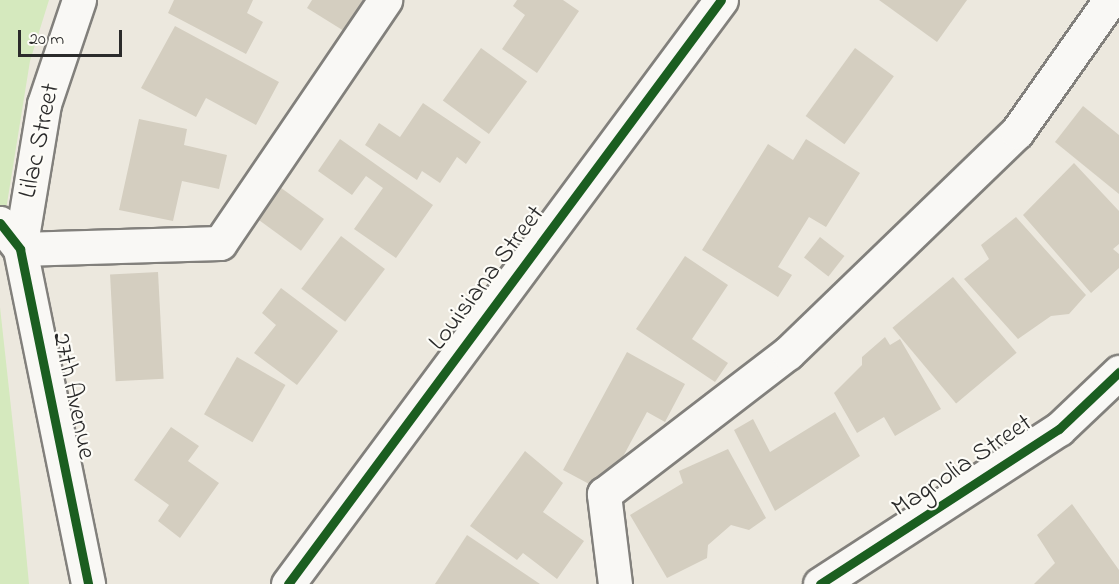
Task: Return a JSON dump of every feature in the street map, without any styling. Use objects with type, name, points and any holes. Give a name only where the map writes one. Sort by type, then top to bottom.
[{"type":"street","name":"Lilac Street","points":[[20,249],[44,104],[79,0]]},
{"type":"street","points":[[20,249],[220,243],[385,0]]},
{"type":"street","name":"Louisiana Street","points":[[288,584],[721,0]]},
{"type":"street","points":[[615,584],[603,494],[788,352],[1017,132],[1110,0]]},
{"type":"street","name":"27th Avenue","points":[[0,222],[20,249],[88,584]]},
{"type":"street","name":"Magnolia Street","points":[[820,584],[1059,429],[1119,372]]},
{"type":"green space","points":[[0,0],[49,0],[30,61],[0,247]]},
{"type":"green space","points":[[0,307],[21,499],[29,584],[0,584]]},
{"type":"building","points":[[174,0],[253,0],[247,13],[263,22],[246,54],[168,13]]},
{"type":"building","points":[[312,0],[363,0],[344,31],[307,8]]},
{"type":"building","points":[[517,0],[563,0],[579,11],[537,73],[502,49],[525,15],[513,6]]},
{"type":"building","points":[[879,0],[967,0],[937,42]]},
{"type":"building","points":[[175,26],[279,82],[256,125],[206,98],[196,117],[141,88]]},
{"type":"building","points":[[481,48],[527,82],[489,134],[443,101]]},
{"type":"building","points":[[855,48],[894,76],[844,144],[806,116]]},
{"type":"building","points":[[423,103],[481,142],[466,164],[457,157],[440,183],[422,171],[417,180],[365,145],[379,123],[400,137]]},
{"type":"building","points":[[1083,106],[1119,135],[1119,194],[1055,142]]},
{"type":"building","points":[[139,119],[187,129],[184,145],[227,155],[219,189],[182,181],[173,221],[119,210]]},
{"type":"building","points":[[340,139],[433,205],[396,258],[354,229],[383,188],[366,176],[352,195],[318,171]]},
{"type":"building","points":[[806,139],[860,173],[826,227],[809,217],[778,267],[792,275],[778,297],[702,250],[768,144],[793,160]]},
{"type":"building","points":[[1074,163],[1119,211],[1119,244],[1113,249],[1119,254],[1119,268],[1091,293],[1023,215]]},
{"type":"building","points":[[277,185],[324,219],[301,251],[254,217]]},
{"type":"building","points":[[1016,217],[1086,295],[1069,314],[1051,316],[1018,339],[964,279],[989,259],[981,245]]},
{"type":"building","points":[[341,236],[385,269],[345,322],[301,289]]},
{"type":"building","points":[[820,237],[844,256],[828,277],[804,257]]},
{"type":"building","points":[[685,256],[728,285],[692,339],[728,363],[715,382],[636,329]]},
{"type":"building","points":[[158,272],[164,379],[116,381],[110,275]]},
{"type":"building","points":[[953,277],[1017,353],[956,404],[892,328]]},
{"type":"building","points":[[281,288],[338,331],[297,385],[254,353],[276,325],[262,313]]},
{"type":"building","points":[[885,337],[890,345],[900,339],[941,409],[895,436],[884,417],[857,433],[834,393],[862,365],[862,357]]},
{"type":"building","points":[[627,352],[685,384],[665,422],[647,412],[604,492],[563,470]]},
{"type":"building","points":[[237,357],[285,385],[252,442],[204,414]]},
{"type":"building","points":[[835,412],[860,456],[775,511],[734,430],[753,419],[770,452]]},
{"type":"building","points":[[171,427],[199,446],[188,461],[219,483],[180,538],[158,521],[169,505],[134,480]]},
{"type":"building","points":[[728,449],[766,518],[749,530],[731,525],[708,545],[707,558],[667,578],[630,515],[683,483],[679,471]]},
{"type":"building","points":[[525,451],[563,483],[543,512],[584,541],[557,579],[523,553],[517,560],[470,526]]},
{"type":"building","points":[[1072,504],[1119,570],[1119,584],[1034,584],[1055,563],[1037,535]]},
{"type":"building","points":[[467,535],[540,584],[435,584]]},
{"type":"cycle path","points":[[288,584],[721,0]]},
{"type":"cycle path","points":[[0,223],[20,249],[88,584]]},
{"type":"cycle path","points":[[820,584],[1059,429],[1119,372]]}]
